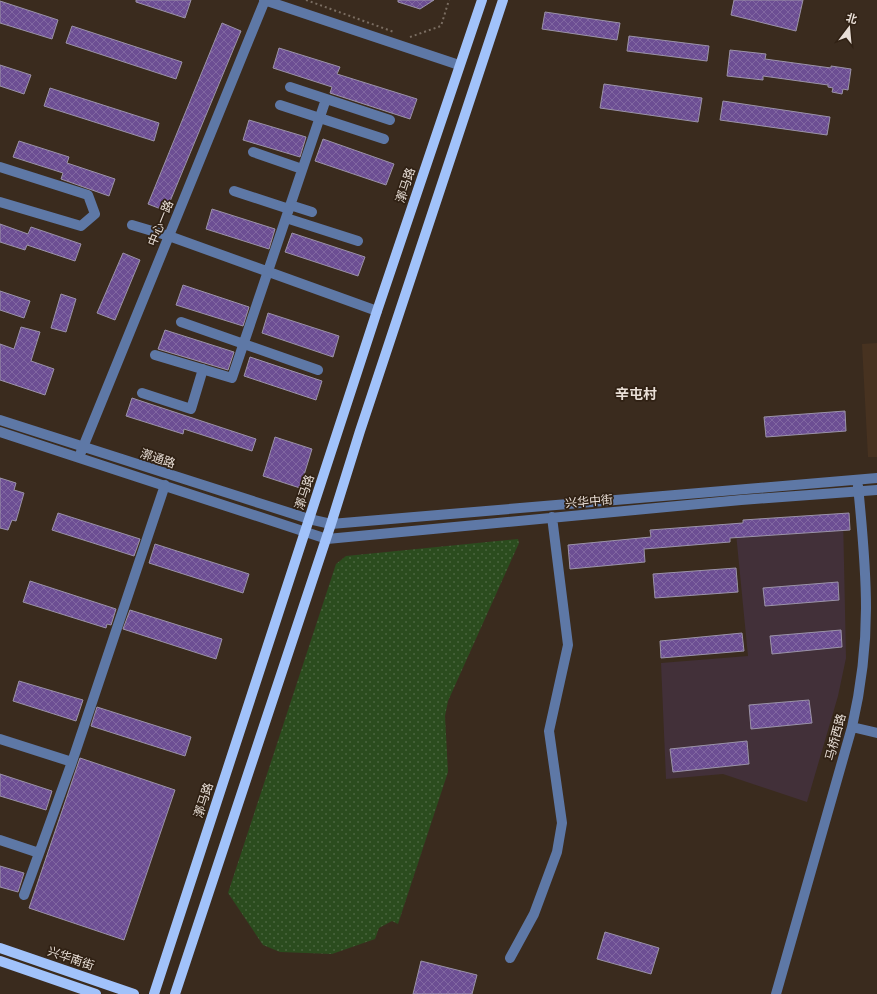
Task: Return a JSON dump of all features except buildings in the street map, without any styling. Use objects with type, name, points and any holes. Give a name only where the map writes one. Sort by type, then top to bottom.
[{"type":"main road","name":"漷马路","points":[[154,994],[304,532],[482,0]]},
{"type":"main road","points":[[175,994],[332,524],[365,417],[503,0]]},
{"type":"main road","name":"兴华南街","points":[[0,948],[134,994]]},
{"type":"main road","points":[[0,961],[96,994]]},
{"type":"street","points":[[264,0],[459,65]]},
{"type":"street","name":"中心一路","points":[[81,452],[264,0]]},
{"type":"street","points":[[290,87],[390,120]]},
{"type":"street","points":[[155,354],[232,378],[326,99]]},
{"type":"street","points":[[280,105],[384,139]]},
{"type":"street","points":[[253,152],[302,169]]},
{"type":"street","points":[[0,167],[88,194],[95,214],[81,226],[0,202]]},
{"type":"street","points":[[234,191],[288,210],[358,241]]},
{"type":"street","points":[[288,210],[312,212]]},
{"type":"street","points":[[132,225],[169,236],[377,311]]},
{"type":"street","points":[[181,322],[318,370]]},
{"type":"street","points":[[142,393],[191,409],[203,369]]},
{"type":"street","name":"漷通路","points":[[0,420],[165,485],[304,532]]},
{"type":"street","name":"漷通路","points":[[0,432],[81,452],[309,519]]},
{"type":"street","name":"兴华中街","points":[[309,519],[332,524],[877,478]]},
{"type":"street","name":"马桥西路","points":[[776,994],[852,727],[864,662],[866,607],[858,479]]},
{"type":"street","points":[[24,895],[72,762],[165,485]]},
{"type":"street","name":"兴华中街","points":[[304,532],[327,539],[552,517],[877,490]]},
{"type":"street","points":[[510,958],[534,914],[557,852],[562,823],[549,731],[568,645],[552,517]]},
{"type":"street","points":[[852,727],[877,733]]},
{"type":"street","points":[[0,739],[72,762]]},
{"type":"street","points":[[0,840],[39,853]]},
{"type":"path","points":[[306,0],[398,33]]},
{"type":"path","points":[[405,36],[412,38],[441,26],[449,0]]},
{"type":"shaded area","points":[[877,343],[877,457],[868,457],[862,344]]},
{"type":"shaded area","points":[[843,515],[846,658],[838,696],[807,802],[723,774],[666,779],[661,663],[748,656],[735,523]]},
{"type":"green space","points":[[518,539],[519,543],[448,701],[445,716],[448,772],[398,924],[392,921],[379,928],[375,939],[332,954],[280,952],[263,945],[228,893],[336,564],[346,556]]},
{"type":"district","name":"辛屯村","points":[[636,393]]}]
